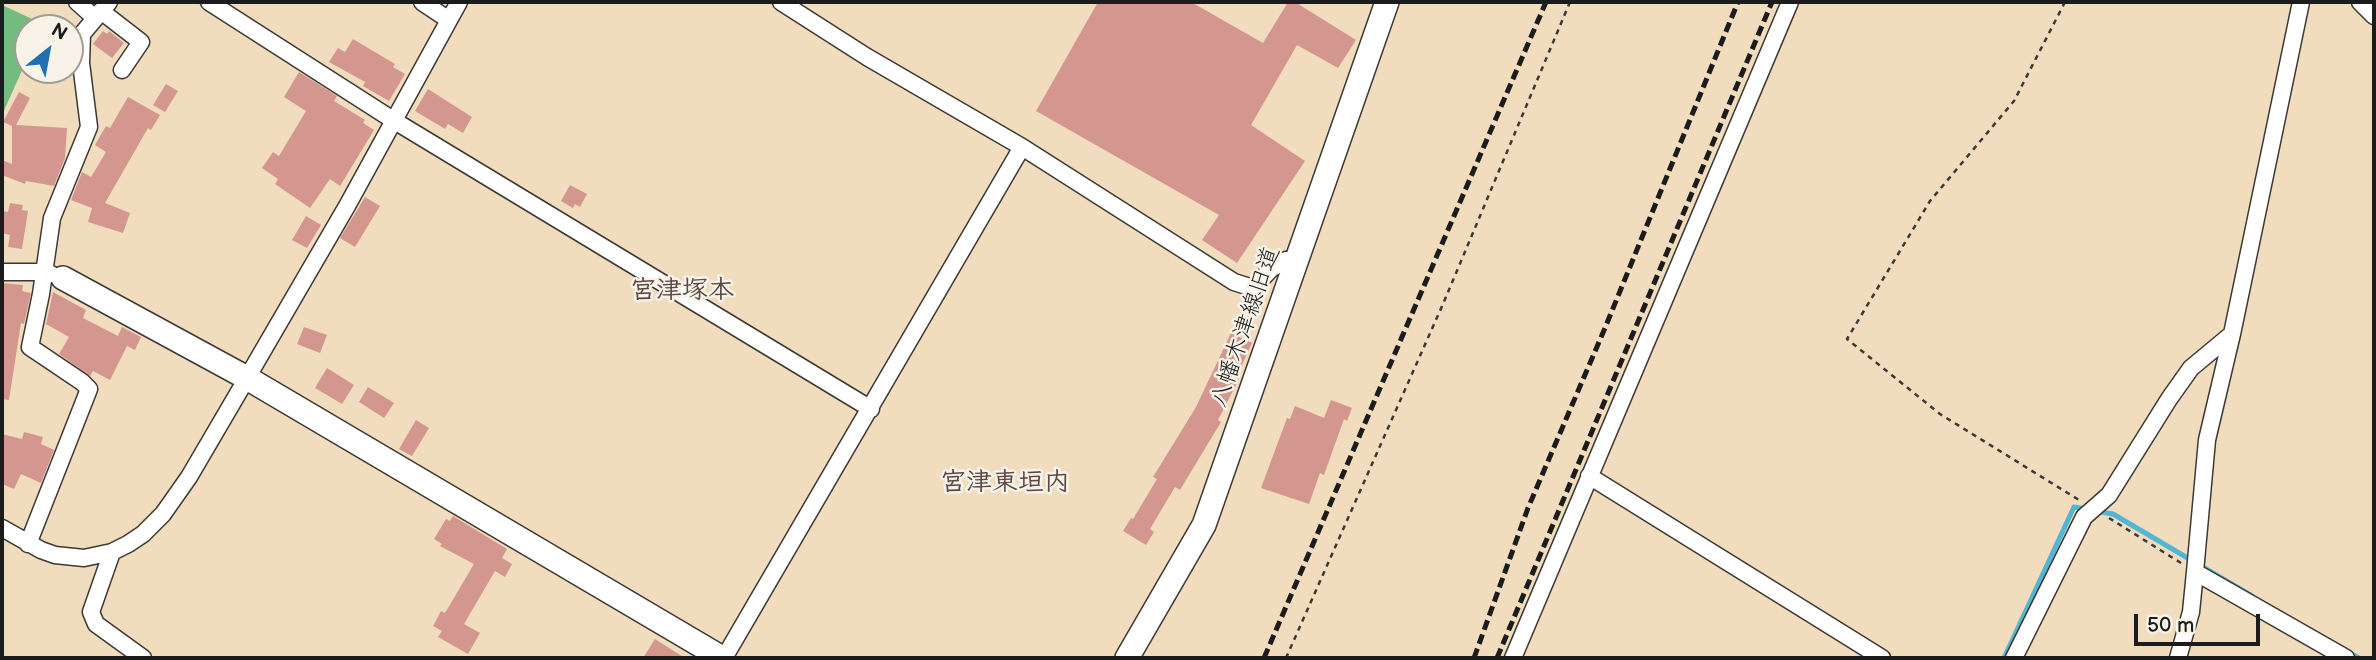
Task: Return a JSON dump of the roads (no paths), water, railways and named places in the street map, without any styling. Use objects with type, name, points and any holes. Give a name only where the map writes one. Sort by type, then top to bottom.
[{"type":"street","points":[[77,2],[102,10],[141,42],[122,70]]},
{"type":"street","points":[[208,2],[393,120],[871,409]]},
{"type":"street","points":[[422,2],[449,20]]},
{"type":"street","points":[[2,528],[28,544],[55,555],[84,558],[112,552],[143,534],[163,514],[189,477],[347,206],[459,2]]},
{"type":"street","points":[[781,2],[867,57],[1022,147],[1234,282],[1246,288],[1258,285],[1286,260],[1297,261]]},
{"type":"street","name":"八幡木津線旧道","points":[[1127,658],[1204,525],[1387,2]]},
{"type":"street","points":[[1513,658],[1790,2]]},
{"type":"street","points":[[2178,658],[2192,612],[2207,440],[2232,334],[2301,2]]},
{"type":"street","points":[[2360,2],[2374,16]]},
{"type":"street","points":[[28,544],[89,389],[30,347],[54,275],[52,218],[89,127],[80,64],[82,34],[102,10]]},
{"type":"street","points":[[2,272],[54,275],[247,378],[723,658],[1022,147]]},
{"type":"street","points":[[2014,658],[2084,517],[2109,495],[2191,369],[2232,334]]},
{"type":"street","points":[[1589,476],[1882,658]]},
{"type":"street","points":[[112,552],[91,612],[96,624],[143,658]]},
{"type":"street","points":[[2195,572],[2346,658]]},
{"type":"waterway","points":[[2004,658],[2074,507],[2086,509]]},
{"type":"waterway","points":[[2095,511],[2113,514],[2252,596]]},
{"type":"waterway","points":[[2348,652],[2359,658]]},
{"type":"railway","points":[[1264,658],[1546,2]]},
{"type":"railway","points":[[1474,658],[1528,508],[1605,328],[1738,2]]},
{"type":"railway","points":[[1497,658],[1772,2]]},
{"type":"district","name":"宮津塚本","points":[[682,291]]},
{"type":"district","name":"宮津東垣内","points":[[1005,483]]}]
